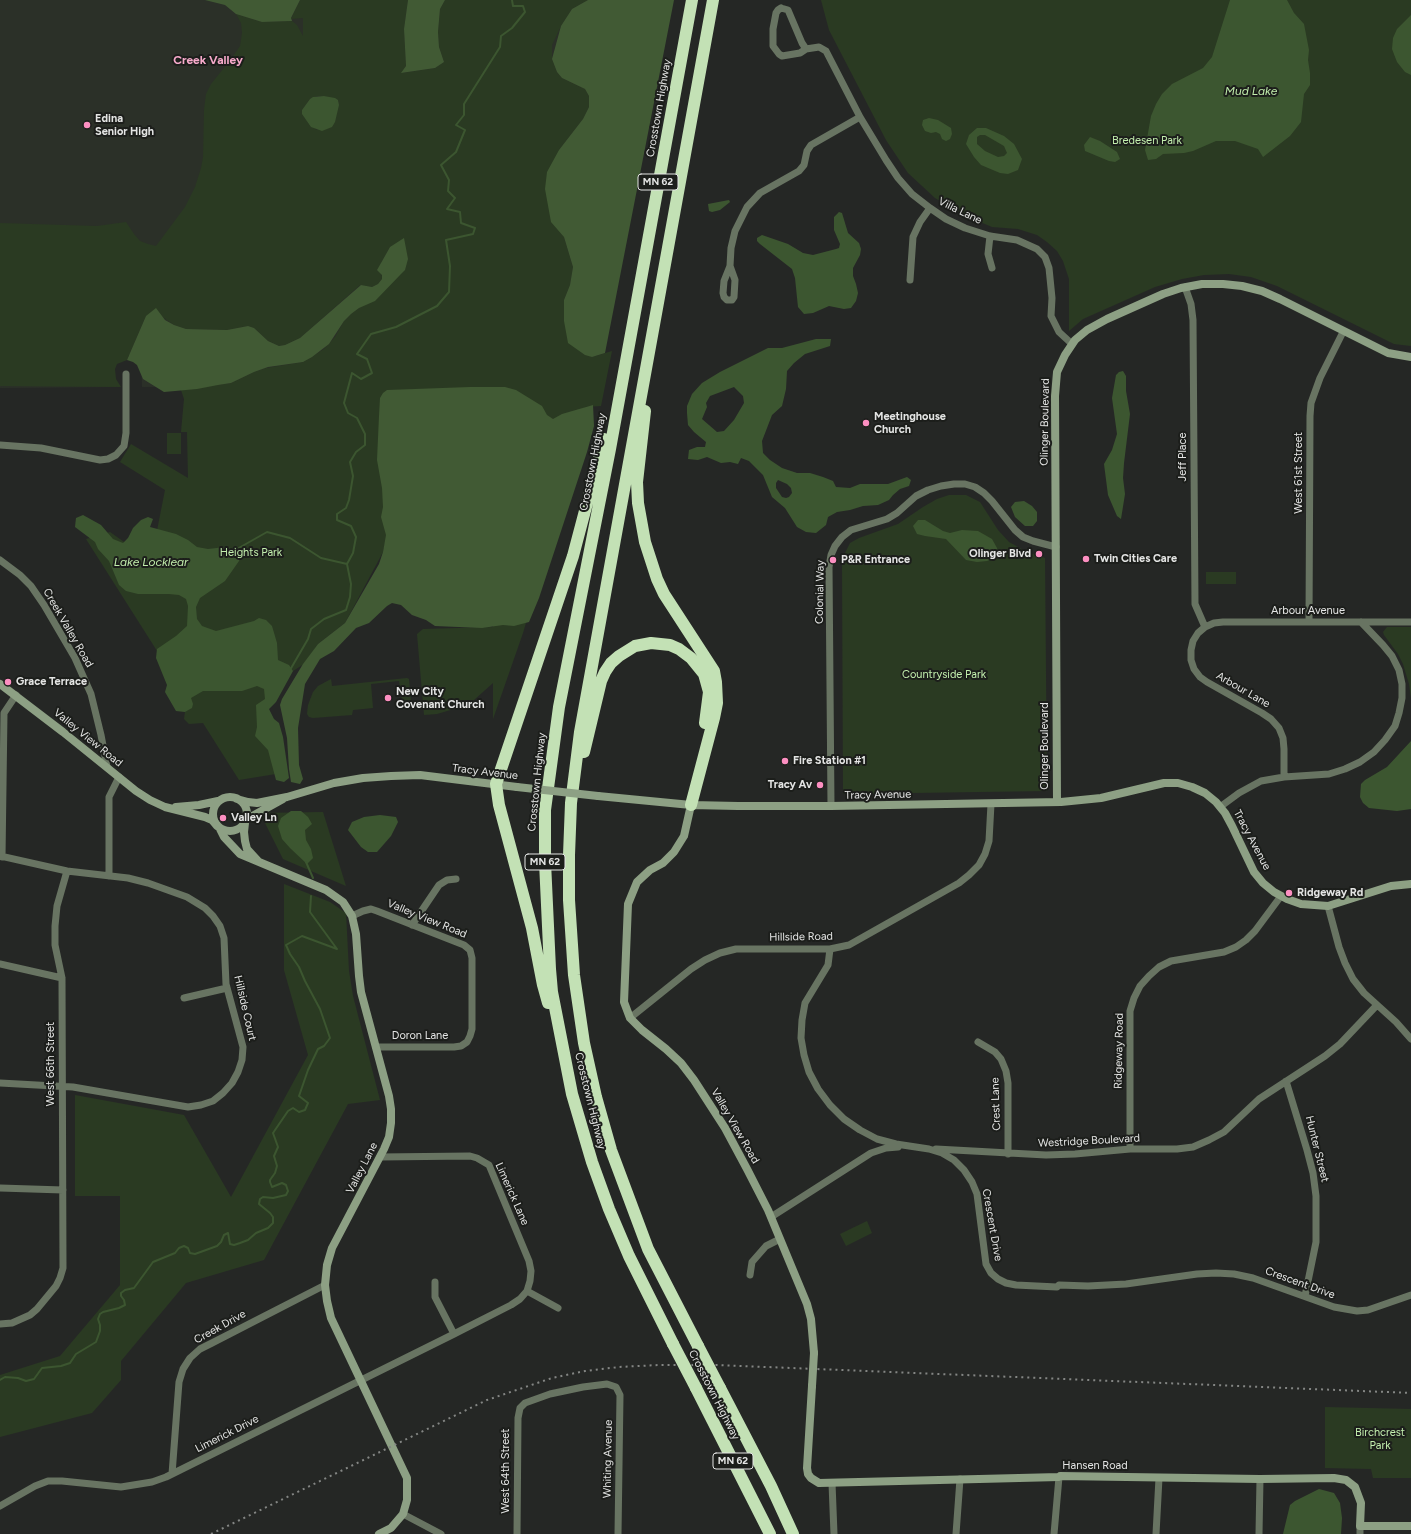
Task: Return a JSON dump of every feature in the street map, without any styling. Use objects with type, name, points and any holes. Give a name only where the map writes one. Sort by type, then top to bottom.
[{"type":"highway","name":"Crosstown Highway","points":[[692,0],[625,365],[559,707],[545,810],[544,862],[552,992],[572,1094],[592,1162],[609,1209],[629,1256],[770,1534]]},
{"type":"highway","name":"Crosstown Highway","points":[[713,0],[580,732],[571,809],[569,864],[571,935],[578,1007],[589,1067],[603,1123],[620,1176],[648,1249],[771,1486],[793,1534]]},
{"type":"highway","points":[[656,311],[652,367],[637,482],[641,523],[646,548],[664,594],[714,671],[716,682],[717,703],[714,718],[691,804]]},
{"type":"highway","points":[[572,1094],[542,985],[532,928],[499,805],[496,784],[573,556],[625,365]]},
{"type":"highway","points":[[569,864],[573,822],[585,747],[601,681],[612,663],[634,646],[657,643],[670,645],[679,649],[691,658],[704,674],[707,682],[709,699],[691,783],[691,804]]},
{"type":"street","points":[[785,8],[788,10],[806,49],[800,53],[782,56],[776,51],[773,46],[773,29],[778,10],[785,8]]},
{"type":"street","name":"Villa Lane","points":[[806,49],[819,47],[826,51],[860,117],[898,178],[912,194],[946,219],[965,228],[990,236],[1022,242],[1037,249],[1045,256],[1049,268],[1052,298],[1051,316],[1059,332],[1072,344]]},
{"type":"street","points":[[730,266],[731,248],[735,231],[753,199],[760,193],[799,171],[804,165],[807,151],[811,145],[860,117]]},
{"type":"street","points":[[910,280],[913,237],[920,222],[930,208]]},
{"type":"street","points":[[990,236],[988,254],[992,268]]},
{"type":"street","name":"Olinger Boulevard","points":[[1057,802],[1055,396],[1057,372],[1075,340],[1087,330],[1107,319],[1150,299],[1185,287],[1202,284],[1223,284],[1242,286],[1262,291],[1388,353],[1411,357]]},
{"type":"street","name":"Jeff Place","points":[[1185,287],[1193,320],[1195,604],[1205,627]]},
{"type":"street","name":"West 61st Street","points":[[1309,622],[1311,403],[1320,378],[1343,332]]},
{"type":"street","points":[[0,445],[41,448],[100,460],[108,459],[116,455],[124,446],[126,433],[126,374]]},
{"type":"street","name":"Colonial Way","points":[[831,806],[829,567],[831,556],[842,537],[851,530],[887,519],[897,513],[916,496],[928,490],[941,486],[965,484],[984,493],[1015,530],[1023,537],[1056,547]]},
{"type":"street","name":"Creek Valley Road","points":[[0,560],[20,575],[31,586],[75,658],[91,694],[107,767]]},
{"type":"street","name":"Arbour Avenue","points":[[1205,627],[1214,623],[1223,622],[1411,622]]},
{"type":"street","points":[[1220,807],[1250,786],[1261,781],[1284,777],[1329,774],[1350,767],[1374,752],[1385,740],[1400,713],[1402,684],[1392,656],[1361,622]]},
{"type":"street","name":"Arbour Lane","points":[[1205,627],[1198,633],[1190,650],[1194,669],[1200,677],[1207,682],[1271,719],[1283,738],[1284,777]]},
{"type":"street","name":"Valley View Road","points":[[0,684],[16,695],[136,791],[165,807],[206,817],[212,820],[219,828]]},
{"type":"street","points":[[16,695],[4,713],[1,857],[67,871]]},
{"type":"street","name":"Tracy Avenue","points":[[237,799],[257,803],[363,778],[420,775],[598,796],[691,804],[831,806],[1081,801],[1101,798],[1164,783],[1178,783],[1205,793],[1220,807],[1232,826],[1254,872],[1263,883],[1281,896],[1301,904],[1328,906],[1391,886],[1411,884]]},
{"type":"street","points":[[109,876],[109,797],[119,777]]},
{"type":"street","points":[[228,797],[237,799],[245,806],[247,811],[246,820],[243,826],[233,832],[227,832],[219,828],[212,816],[215,805],[218,801],[228,797]]},
{"type":"street","name":"Tracy Avenue","points":[[246,820],[287,797]]},
{"type":"street","name":"Valley View Road","points":[[165,807],[199,805],[218,801]]},
{"type":"street","name":"Valley View Road","points":[[691,804],[684,836],[674,852],[663,863],[650,870],[637,882],[628,904],[624,1002],[630,1018],[642,1030],[666,1049],[694,1080],[726,1128],[771,1217],[808,1309],[813,1334],[814,1353],[807,1468],[808,1474],[813,1480],[819,1483],[832,1483]]},
{"type":"street","name":"Hillside Road","points":[[630,1018],[691,969],[720,953],[736,949],[830,949],[849,945],[861,940],[959,883],[970,875],[979,865],[989,841],[991,804]]},
{"type":"street","name":"Valley Lane","points":[[246,820],[244,832],[247,849],[264,865]]},
{"type":"street","name":"Valley Lane","points":[[219,828],[224,837],[240,854],[326,890],[343,902],[352,916],[356,934],[361,992],[391,1109],[391,1123],[389,1137],[380,1157],[332,1248],[327,1266],[325,1285],[331,1318],[407,1478],[408,1500],[403,1514]]},
{"type":"street","name":"Hillside Court","points":[[0,1083],[73,1087],[182,1106],[201,1105],[213,1101],[223,1093],[232,1083],[242,1060],[243,1047],[227,988],[224,938],[220,926],[213,916],[205,908],[187,897],[148,883],[128,878],[67,871]]},
{"type":"street","name":"West 66th Street","points":[[0,1324],[12,1323],[30,1315],[37,1308],[56,1286],[60,1278],[63,1258],[62,978],[56,945],[55,926],[57,906],[67,871]]},
{"type":"street","points":[[412,925],[439,885],[447,880],[456,879]]},
{"type":"street","name":"Ridgeway Road","points":[[1130,1149],[1130,1011],[1140,986],[1159,967],[1171,962],[1224,952],[1236,947],[1255,931],[1281,896]]},
{"type":"street","points":[[1328,906],[1345,963],[1354,979],[1364,993],[1396,1022],[1411,1040]]},
{"type":"street","name":"Valley View Road","points":[[352,916],[371,909],[464,945],[470,950]]},
{"type":"street","name":"Crescent Drive","points":[[830,949],[828,965],[805,1003],[802,1020],[801,1038],[809,1072],[818,1089],[830,1105],[844,1119],[854,1126],[877,1138],[896,1144],[929,1149],[942,1153],[954,1160],[968,1176],[977,1194],[986,1264],[991,1273],[998,1279],[1006,1283],[1016,1285],[1056,1287],[1059,1285],[1107,1285],[1216,1273],[1253,1278],[1345,1310],[1357,1311],[1368,1310],[1411,1295]]},
{"type":"street","name":"Doron Lane","points":[[376,1047],[454,1047],[461,1046],[467,1042],[472,1029],[472,958],[470,950]]},
{"type":"street","points":[[0,964],[62,978]]},
{"type":"street","points":[[184,998],[227,988]]},
{"type":"street","name":"Westridge Boulevard","points":[[771,1217],[871,1153],[886,1148],[900,1146],[1008,1154],[1046,1155],[1130,1149],[1177,1150],[1193,1147],[1224,1132],[1259,1099],[1310,1067],[1340,1044],[1377,1005]]},
{"type":"street","name":"Crest Lane","points":[[978,1042],[996,1052],[1006,1070],[1008,1083],[1008,1154]]},
{"type":"street","name":"Hunter Street","points":[[1286,1081],[1313,1172],[1316,1196],[1316,1242],[1305,1296]]},
{"type":"street","name":"Limerick Lane","points":[[380,1157],[470,1156],[477,1158],[489,1166],[529,1261],[531,1271],[527,1291]]},
{"type":"street","points":[[0,1188],[63,1190]]},
{"type":"street","points":[[750,1275],[752,1262],[766,1246],[780,1239]]},
{"type":"street","points":[[435,1282],[435,1296],[454,1334]]},
{"type":"street","name":"Creek Drive","points":[[172,1474],[179,1382],[183,1369],[190,1358],[200,1349],[212,1342],[325,1285]]},
{"type":"street","points":[[527,1291],[558,1308]]},
{"type":"street","name":"Limerick Drive","points":[[0,1506],[35,1486],[48,1481],[62,1481],[121,1488],[152,1482],[172,1474],[511,1305],[520,1299],[527,1291]]},
{"type":"street","name":"Whiting Avenue","points":[[520,1408],[525,1403],[550,1394],[607,1384],[616,1387],[620,1395],[618,1534]]},
{"type":"street","name":"West 64th Street","points":[[517,1534],[518,1418],[520,1408]]},
{"type":"street","name":"Hansen Road","points":[[832,1483],[1060,1476],[1260,1479],[1334,1478],[1346,1480],[1355,1487],[1361,1503],[1360,1530]]},
{"type":"street","points":[[1054,1534],[1059,1477]]},
{"type":"street","points":[[1156,1534],[1159,1478]]},
{"type":"street","points":[[956,1534],[960,1479]]},
{"type":"street","points":[[1259,1534],[1260,1479]]},
{"type":"street","points":[[832,1483],[834,1534]]},
{"type":"street","points":[[379,1534],[391,1528],[403,1514],[441,1534]]},
{"type":"street","points":[[1360,1530],[1411,1526]]},
{"type":"shaded area","points":[[0,0],[660,0],[590,383],[142,387],[141,355],[110,355],[110,387],[0,388]]},
{"type":"shaded area","points":[[205,0],[300,0],[291,18],[292,21],[262,22],[236,14],[225,5]]},
{"type":"shaded area","points":[[408,0],[445,0],[440,9],[438,32],[439,47],[444,62],[435,68],[401,73],[406,66],[404,29]]},
{"type":"shaded area","points":[[588,0],[674,0],[605,353],[592,357],[585,355],[568,343],[564,321],[564,300],[570,285],[573,267],[564,237],[551,222],[545,189],[547,172],[559,150],[583,119],[589,107],[589,96],[585,89],[562,78],[557,72],[552,59],[561,26],[572,9]]},
{"type":"shaded area","points":[[404,238],[408,259],[405,270],[375,301],[359,308],[351,314],[344,321],[329,344],[303,362],[268,367],[231,383],[197,389],[164,392],[143,379],[137,365],[127,360],[146,316],[156,308],[165,320],[186,329],[227,330],[248,326],[254,328],[268,341],[279,346],[285,345],[300,338],[361,285],[372,287],[378,284],[382,279],[382,275],[377,270],[390,247]]},
{"type":"shaded area","points":[[505,387],[516,390],[542,406],[547,415],[553,419],[562,414],[593,405],[594,426],[587,452],[539,598],[529,622],[514,626],[503,625],[482,628],[435,626],[426,620],[412,615],[401,605],[392,603],[387,606],[369,623],[356,628],[334,651],[320,659],[305,684],[298,728],[299,765],[303,779],[300,784],[291,782],[287,738],[280,705],[282,699],[303,664],[318,644],[345,623],[379,564],[383,552],[386,535],[381,517],[383,507],[382,488],[377,460],[380,398],[387,390]]},
{"type":"green space","name":"Heights Park","points":[[300,0],[408,0],[404,29],[406,66],[402,73],[435,68],[444,62],[439,47],[438,32],[440,9],[445,0],[588,0],[572,9],[561,26],[552,45],[552,59],[557,72],[562,78],[585,89],[589,96],[589,107],[583,119],[559,150],[558,228],[564,237],[573,267],[570,285],[564,300],[592,357],[612,351],[601,406],[585,407],[548,549],[523,633],[493,719],[493,683],[474,700],[464,706],[437,714],[424,715],[417,634],[423,629],[493,627],[493,565],[385,543],[383,552],[345,623],[318,644],[304,664],[293,671],[291,669],[264,706],[282,773],[239,780],[203,723],[189,724],[184,719],[185,712],[192,706],[86,539],[110,532],[151,561],[165,490],[120,462],[131,444],[188,478],[187,432],[181,432],[184,399],[181,390],[231,383],[266,368],[303,362],[324,349],[335,337],[344,321],[351,314],[388,286],[390,247],[381,263],[382,279],[378,284],[372,287],[360,285],[300,338],[285,345],[279,346],[268,341],[254,328],[248,326],[227,330],[186,329],[174,325],[161,316],[146,316],[127,360],[117,364],[115,369],[116,379],[121,387],[0,386],[0,223],[97,226],[126,222],[140,241],[156,246],[185,207],[195,187],[203,157],[204,110],[206,94],[211,84],[240,46],[242,33],[241,23],[236,14],[262,22],[292,21],[297,25],[303,36],[303,18],[291,19]],"holes":[[[317,96],[324,96],[338,100],[339,105],[317,130],[309,124],[302,110],[310,99]]]},
{"type":"green space","name":"Bredesen Park","points":[[821,0],[1411,0],[1411,346],[1394,344],[1277,286],[1251,277],[1229,274],[1204,275],[1182,279],[1155,287],[1083,319],[1069,331],[1069,279],[1063,261],[1057,251],[1037,235],[1018,229],[992,227],[964,215],[935,198],[908,173],[886,140],[829,30]]},
{"type":"green space","points":[[167,433],[181,433],[181,454],[167,454]]},
{"type":"green space","name":"Countryside Park","points":[[949,495],[966,495],[980,502],[998,530],[1009,542],[1027,552],[1045,558],[1047,791],[843,794],[842,559],[850,543],[859,538],[898,524],[937,499]]},
{"type":"green space","points":[[1206,572],[1236,572],[1236,584],[1206,584]]},
{"type":"green space","points":[[1387,627],[1411,627],[1411,698],[1409,684],[1403,664],[1398,654],[1384,635],[1383,632]]},
{"type":"green space","points":[[331,679],[332,686],[409,679],[411,701],[409,707],[403,707],[399,681],[371,684],[373,708],[353,710],[352,715],[313,718],[309,717],[307,714],[308,705],[313,692],[318,686]]},
{"type":"green space","points":[[323,812],[346,886],[283,859],[260,813]]},
{"type":"green space","points":[[284,884],[330,902],[346,913],[349,971],[353,996],[380,1100],[348,1104],[264,1260],[186,1283],[121,1361],[121,1380],[92,1413],[0,1437],[0,1375],[60,1356],[120,1285],[120,1196],[75,1196],[75,1095],[184,1115],[231,1197],[308,1055],[284,970]]},
{"type":"green space","points":[[867,1221],[872,1233],[846,1246],[840,1234]]},
{"type":"green space","name":"Birchcrest Park","points":[[1325,1407],[1411,1409],[1411,1478],[1373,1478],[1371,1469],[1325,1468]]},
{"type":"water","name":"Mud Lake","points":[[1230,0],[1287,0],[1294,13],[1304,24],[1309,50],[1308,60],[1310,85],[1304,94],[1301,122],[1290,136],[1263,157],[1258,149],[1235,141],[1216,141],[1193,151],[1163,154],[1156,159],[1148,160],[1145,150],[1151,116],[1156,104],[1162,94],[1172,84],[1203,68],[1212,57]]},
{"type":"water","points":[[1411,15],[1411,75],[1405,72],[1397,62],[1392,49],[1393,38],[1397,29]]},
{"type":"water","points":[[324,96],[335,98],[338,100],[339,105],[335,122],[332,127],[322,131],[311,127],[302,114],[302,110],[313,97]]},
{"type":"water","points":[[929,118],[938,120],[951,128],[952,134],[950,139],[946,141],[936,132],[931,133],[925,131],[922,125],[923,120]]},
{"type":"water","points":[[977,128],[986,128],[1004,136],[1014,144],[1022,159],[1018,170],[1008,174],[1000,173],[981,165],[966,144],[969,135]],"holes":[[[980,135],[985,135],[1004,146],[1007,153],[1004,156],[998,157],[985,151],[977,144],[977,137]]]},
{"type":"water","points":[[1090,137],[1100,141],[1117,152],[1120,159],[1115,162],[1109,161],[1085,151],[1084,145]]},
{"type":"water","points":[[729,200],[730,202],[720,210],[712,212],[709,211],[708,204]]},
{"type":"water","points":[[839,212],[842,213],[848,233],[859,243],[861,249],[860,255],[853,268],[853,276],[858,293],[856,301],[851,308],[844,309],[829,306],[813,313],[804,314],[798,307],[795,278],[792,269],[760,244],[757,241],[757,238],[762,235],[788,244],[803,253],[813,255],[836,249],[839,248],[840,244],[834,230],[834,217]]},
{"type":"water","points":[[816,339],[831,339],[830,346],[805,354],[787,371],[786,389],[782,406],[772,415],[762,441],[763,453],[782,468],[797,473],[810,473],[823,477],[833,481],[836,487],[850,488],[860,484],[888,484],[907,477],[911,480],[909,486],[900,489],[889,500],[878,505],[863,506],[837,512],[828,517],[826,525],[816,533],[806,532],[797,527],[785,508],[772,497],[763,475],[749,461],[741,458],[738,464],[730,462],[721,463],[707,457],[698,460],[688,459],[689,450],[697,447],[705,447],[706,442],[688,425],[687,406],[692,394],[702,383],[720,372],[768,348],[782,348]],"holes":[[[734,387],[743,396],[744,403],[734,420],[724,431],[717,432],[702,419],[707,407],[706,403],[710,396]],[[778,480],[787,484],[791,488],[792,493],[789,497],[782,497],[776,488],[776,483]]]},
{"type":"water","points":[[1123,371],[1126,376],[1126,391],[1130,414],[1123,478],[1125,494],[1121,519],[1117,516],[1108,495],[1104,464],[1112,450],[1117,434],[1112,398],[1116,375]]},
{"type":"water","points":[[1024,501],[1032,506],[1037,512],[1037,521],[1033,526],[1025,526],[1015,517],[1011,507],[1015,502]]},
{"type":"water","name":"Lake Locklear","points":[[83,515],[101,525],[113,539],[123,543],[128,538],[133,528],[141,520],[148,517],[153,519],[150,527],[176,534],[188,540],[197,547],[208,549],[225,547],[237,549],[241,555],[239,561],[225,581],[200,598],[196,607],[197,619],[202,626],[216,631],[254,621],[259,618],[266,620],[272,626],[277,643],[278,660],[289,665],[293,671],[276,702],[269,709],[274,719],[279,723],[283,737],[289,778],[284,782],[276,780],[268,750],[255,736],[257,727],[256,705],[265,699],[264,689],[257,686],[242,691],[203,691],[191,698],[193,704],[192,708],[185,712],[176,711],[165,692],[167,685],[156,658],[157,649],[176,636],[187,626],[188,606],[186,599],[179,595],[138,594],[126,591],[119,585],[109,561],[98,549],[95,542],[75,527],[76,518]]},
{"type":"water","points":[[918,520],[925,520],[943,531],[950,533],[962,530],[978,531],[992,539],[999,556],[987,561],[977,562],[966,560],[946,539],[917,534],[913,526]]},
{"type":"water","points":[[1411,741],[1411,809],[1397,811],[1369,808],[1363,803],[1360,797],[1361,784],[1387,767]]},
{"type":"water","points":[[291,811],[301,811],[308,817],[312,824],[305,830],[306,840],[311,849],[313,858],[307,864],[282,839],[278,826],[281,818]]},
{"type":"water","points":[[380,815],[396,817],[398,822],[391,836],[377,852],[368,852],[361,847],[348,830],[352,822],[364,817]]},
{"type":"water","points":[[1319,1489],[1334,1493],[1340,1503],[1342,1518],[1341,1534],[1283,1534],[1290,1505]]},
{"type":"waterway","points":[[290,670],[308,639],[311,629],[324,619],[346,610],[350,597],[351,584],[347,564],[353,553],[356,537],[351,526],[337,520],[337,514],[346,508],[349,500],[353,476],[350,462],[356,452],[365,445],[365,434],[357,418],[348,413],[344,403],[352,373],[361,379],[372,373],[367,359],[357,354],[371,334],[396,327],[437,306],[449,292],[450,266],[446,240],[473,234],[475,228],[461,223],[460,212],[447,209],[455,198],[448,191],[449,180],[441,165],[456,152],[465,130],[456,125],[464,115],[464,104],[500,47],[501,36],[512,28],[525,12],[523,6],[513,6],[512,0]]},
{"type":"waterway","points":[[237,549],[267,532],[290,538],[321,558],[347,564]]},
{"type":"waterway","points":[[306,862],[313,878]]},
{"type":"waterway","points":[[0,1380],[5,1377],[18,1378],[26,1381],[34,1379],[42,1368],[61,1366],[70,1363],[76,1354],[96,1342],[100,1331],[98,1319],[100,1314],[125,1305],[121,1293],[125,1290],[134,1288],[153,1262],[175,1253],[179,1248],[184,1246],[188,1248],[190,1253],[195,1254],[217,1246],[221,1242],[224,1235],[228,1233],[230,1244],[234,1245],[248,1240],[256,1233],[268,1228],[273,1223],[273,1217],[259,1204],[260,1199],[263,1197],[273,1198],[286,1195],[288,1191],[286,1185],[282,1183],[272,1187],[270,1182],[277,1166],[274,1156],[278,1147],[273,1133],[288,1111],[293,1108],[299,1112],[305,1110],[308,1103],[299,1096],[308,1070],[318,1049],[324,1046],[330,1038],[320,1009],[286,945],[302,936],[337,949],[310,912],[311,896]]},
{"type":"railway","points":[[211,1534],[487,1400],[552,1378],[585,1371],[619,1367],[717,1365],[1411,1393]]},
{"type":"place","name":"Edina Senior High","points":[[87,125]]},
{"type":"place","name":"Meetinghouse Church","points":[[866,423]]},
{"type":"place","name":"Olinger Blvd","points":[[1039,554]]},
{"type":"place","name":"Twin Cities Care","points":[[1086,559]]},
{"type":"place","name":"P&R Entrance","points":[[833,560]]},
{"type":"place","name":"Grace Terrace","points":[[8,682]]},
{"type":"place","name":"New City Covenant Church","points":[[388,698]]},
{"type":"place","name":"Fire Station #1","points":[[785,761]]},
{"type":"place","name":"Tracy Av","points":[[820,785]]},
{"type":"place","name":"Valley Ln","points":[[223,818]]},
{"type":"place","name":"Ridgeway Rd","points":[[1289,893]]},
{"type":"district","name":"Creek Valley","points":[[208,60]]}]
